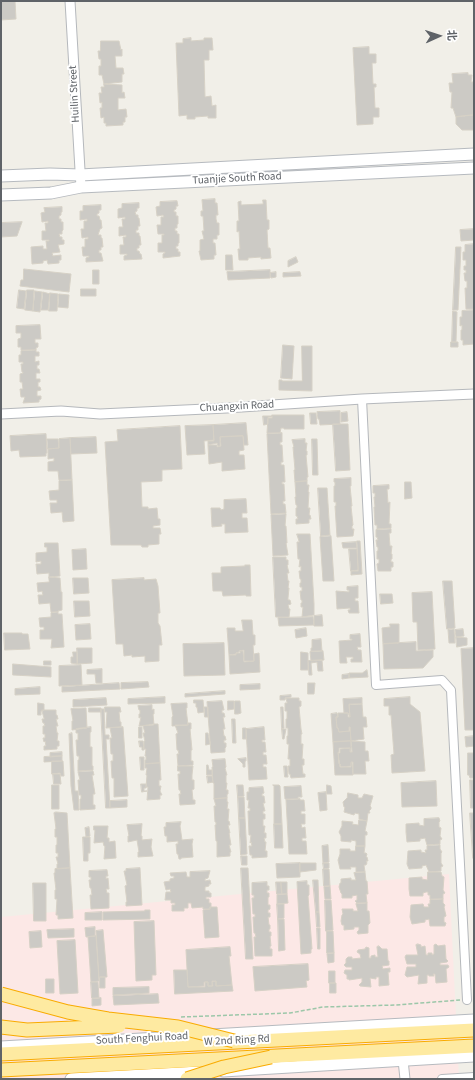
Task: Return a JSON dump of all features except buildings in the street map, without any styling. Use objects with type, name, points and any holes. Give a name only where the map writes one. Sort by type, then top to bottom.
[{"type":"highway","points":[[1,994],[36,1005],[68,1012],[108,1019],[189,1029],[234,1041]]},
{"type":"highway","points":[[1,1027],[27,1030],[160,1025]]},
{"type":"highway","name":"W 2nd Ring Rd","points":[[1,1054],[474,1030]]},
{"type":"highway","name":"W 2nd Ring Rd","points":[[1,1070],[474,1046]]},
{"type":"highway","points":[[187,1079],[224,1067],[271,1057]]},
{"type":"main road","name":"Tuanjie South Road","points":[[1,176],[50,174],[80,175],[474,154]]},
{"type":"main road","name":"Tuanjie South Road","points":[[1,195],[51,192],[81,187],[474,168]]},
{"type":"main road","name":"South Fenghui Road","points":[[1,1047],[474,1020]]},
{"type":"main road","points":[[71,1079],[240,1071],[474,1056]]},
{"type":"street","name":"Huilin Street","points":[[70,1],[81,187]]},
{"type":"street","name":"Chuangxin Road","points":[[1,414],[62,411],[100,414],[474,394]]},
{"type":"street","points":[[362,399],[376,685],[442,680],[450,690],[467,1000]]},
{"type":"street","points":[[403,1060],[405,1079]]},
{"type":"street","points":[[442,1079],[474,1077]]},
{"type":"path","points":[[175,1017],[290,1014],[323,1007],[396,1005],[467,1000]]},
{"type":"shaded area","points":[[449,874],[459,1079],[1,1079],[1,917]]}]
